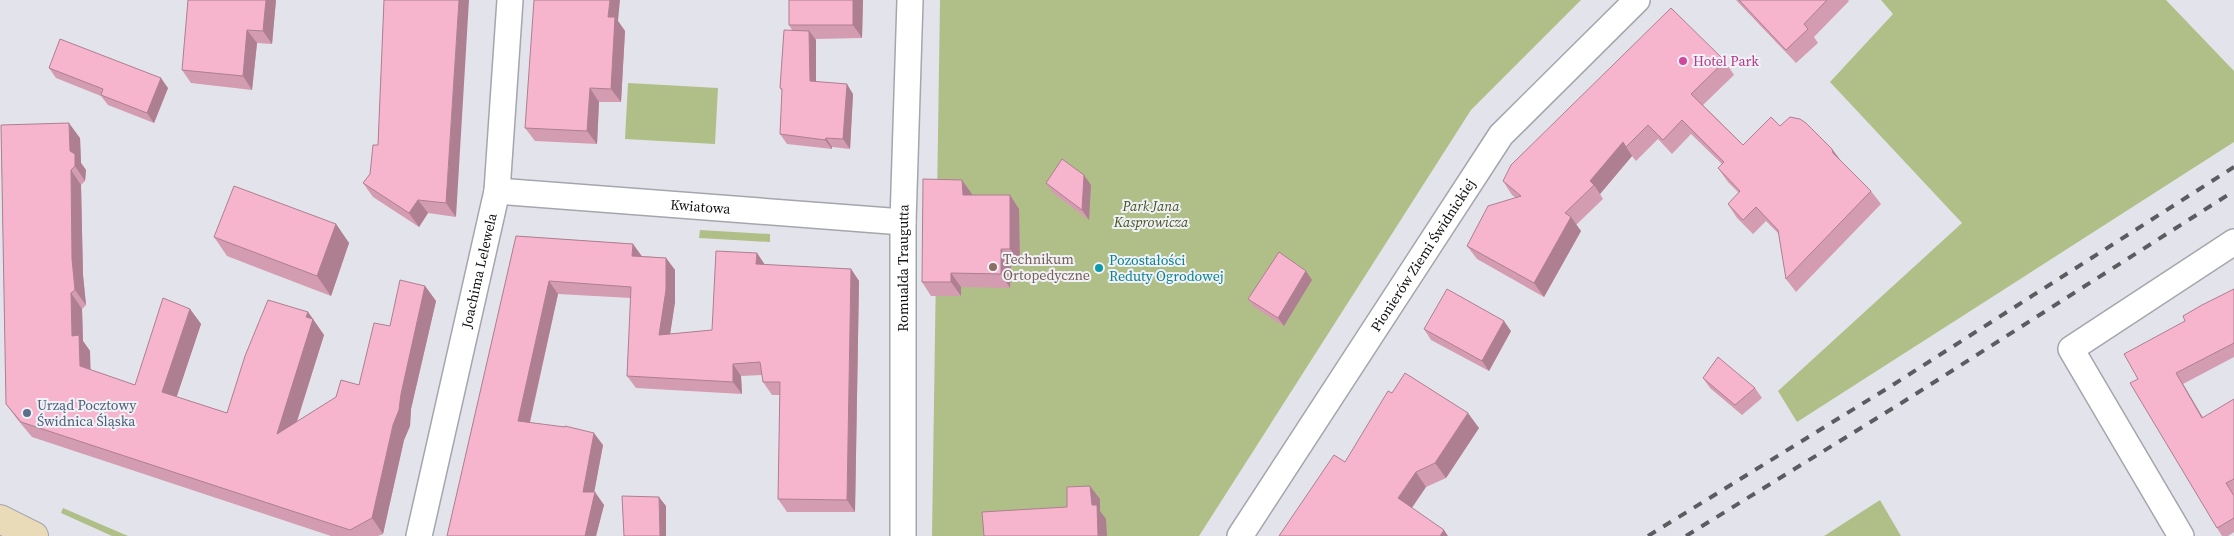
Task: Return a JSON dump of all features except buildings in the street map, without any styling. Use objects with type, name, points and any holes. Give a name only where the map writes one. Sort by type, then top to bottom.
[{"type":"main road","points":[[0,520],[34,536]]},
{"type":"street","name":"Joachima Lelewela","points":[[419,536],[497,191],[510,0]]},
{"type":"street","name":"Romualda Traugutta","points":[[903,536],[903,222],[910,0]]},
{"type":"street","name":"Pionierów Ziemi Świdnickiej","points":[[1240,536],[1501,136],[1637,0]]},
{"type":"street","name":"Kwiatowa","points":[[497,191],[903,222]]},
{"type":"street","points":[[2180,536],[2071,350],[2234,242]]},
{"type":"green space","name":"Park Jana Kasprowicza","points":[[940,0],[1581,0],[1471,110],[1199,536],[932,536]]},
{"type":"green space","points":[[1881,0],[2166,0],[2234,71],[2234,142],[1797,422],[1778,391],[1962,223],[1830,82],[1893,14]]},
{"type":"green space","points":[[628,83],[718,88],[715,144],[625,139]]},
{"type":"green space","points":[[700,230],[770,234],[770,242],[699,238]]},
{"type":"green space","points":[[1880,500],[1901,536],[1824,536]]},
{"type":"green space","points":[[63,508],[128,536],[112,536],[61,513]]},
{"type":"railway","points":[[1648,536],[1891,386],[2234,167]]},
{"type":"railway","points":[[1686,536],[1903,402],[2234,191]]},
{"type":"place","name":"Hotel Park","points":[[1683,61]]},
{"type":"place","name":"Technikum Ortopedyczne","points":[[993,267]]},
{"type":"place","name":"Pozostałości Reduty Ogrodowej","points":[[1099,268]]},
{"type":"place","name":"Urząd Pocztowy Świdnica Śląska","points":[[27,413]]}]
